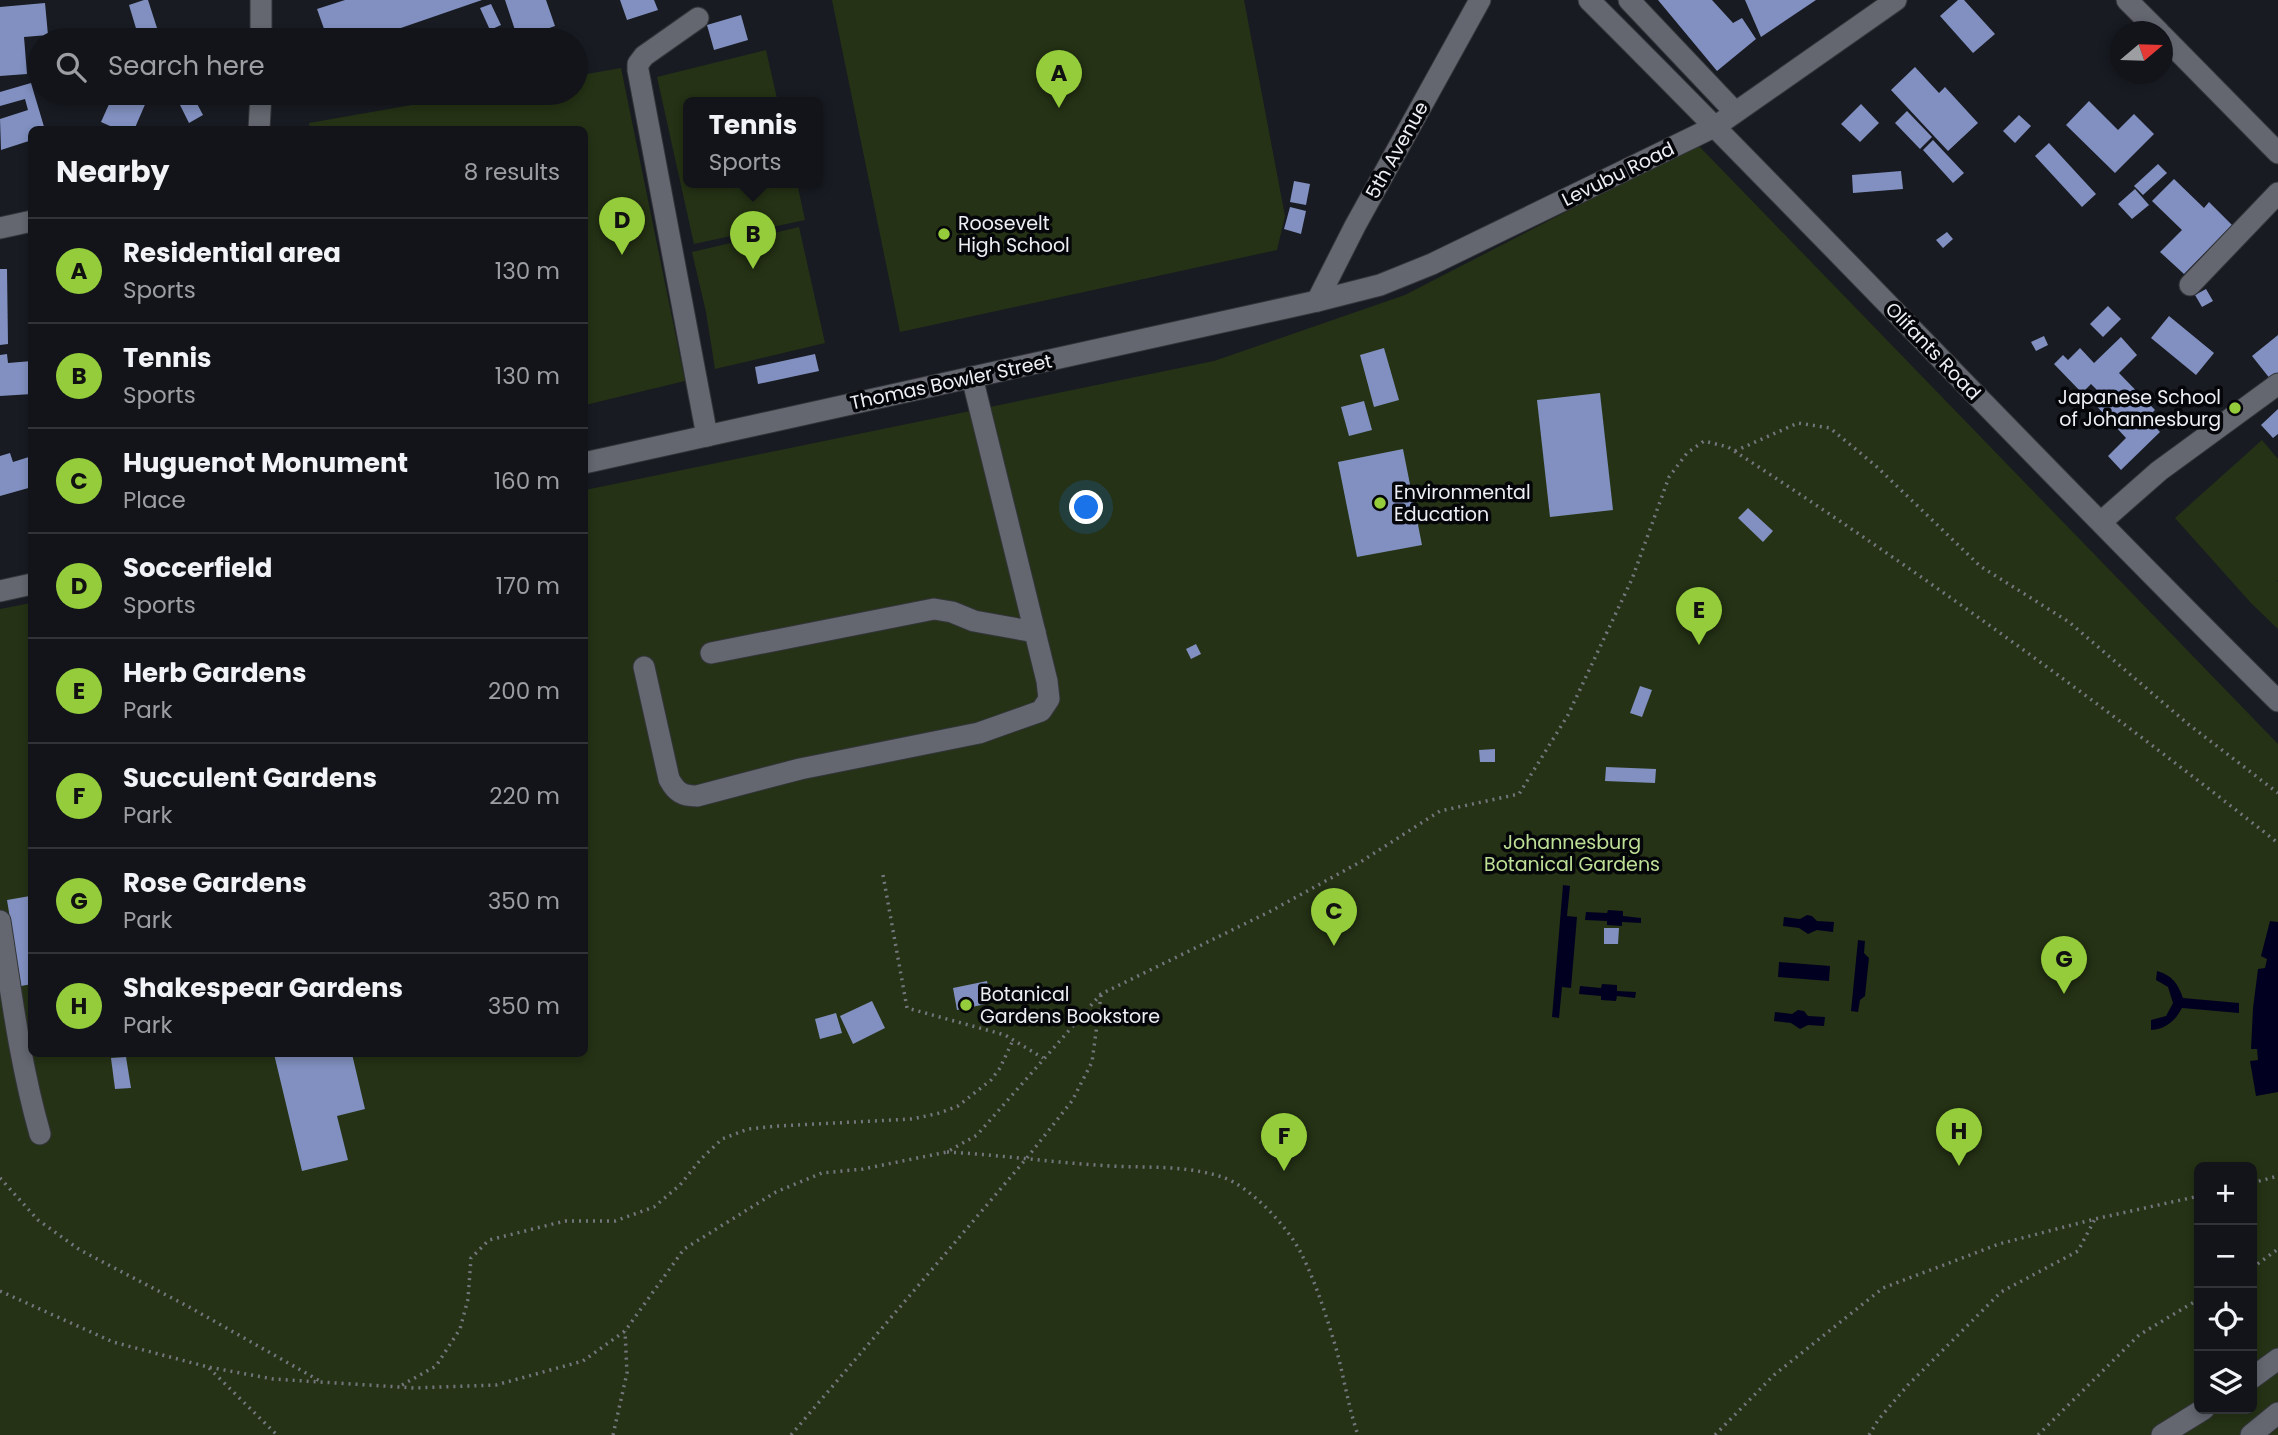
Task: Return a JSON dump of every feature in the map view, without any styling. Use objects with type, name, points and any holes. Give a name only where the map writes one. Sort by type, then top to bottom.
[{"type":"street","points":[[261,0],[261,28]]},
{"type":"street","name":"5th Avenue","points":[[1317,301],[1479,0]]},
{"type":"street","name":"Olifants Road","points":[[1589,0],[1716,126],[2278,701]]},
{"type":"street","points":[[1629,0],[1735,112]]},
{"type":"street","name":"Levubu Road","points":[[1317,301],[1380,285],[1420,269],[1716,126],[1896,0]]},
{"type":"street","points":[[2127,0],[2149,21]]},
{"type":"street","points":[[698,18],[644,55],[638,64],[638,70],[707,436]]},
{"type":"street","points":[[2173,45],[2278,153]]},
{"type":"street","points":[[259,126],[260,105]]},
{"type":"street","points":[[2190,285],[2278,193]]},
{"type":"street","points":[[0,228],[28,222]]},
{"type":"street","name":"Thomas Bowler Street","points":[[588,462],[1317,301]]},
{"type":"street","points":[[644,667],[669,779],[679,793],[687,796],[697,796],[800,769],[979,733],[1041,711],[1049,699],[1047,681],[972,377]]},
{"type":"street","points":[[2101,522],[2160,471],[2278,384]]},
{"type":"street","points":[[0,591],[28,585]]},
{"type":"street","points":[[711,653],[934,608],[974,621],[1035,632]]},
{"type":"street","points":[[0,921],[29,1097],[40,1134]]},
{"type":"street","points":[[2257,1374],[2278,1359]]},
{"type":"street","points":[[2250,1435],[2278,1413]]},
{"type":"street","points":[[2162,1435],[2196,1414]]},
{"type":"street","points":[[2273,1435],[2278,1425]]},
{"type":"path","points":[[1735,451],[1798,422],[1830,428],[1877,466],[1980,566],[2069,622],[2188,724],[2278,793]]},
{"type":"path","points":[[947,1152],[977,1135],[1101,994],[1280,905],[1362,860],[1440,811],[1519,794],[1568,715],[1632,579],[1669,477],[1687,453],[1704,441],[1735,451],[1965,607],[2075,686],[2278,843]]},
{"type":"path","points":[[883,875],[908,1007],[1005,1035],[1044,1058]]},
{"type":"path","points":[[791,1435],[1026,1159],[1072,1101],[1092,1062],[1101,994]]},
{"type":"path","points":[[399,1387],[436,1366],[460,1329],[468,1299],[471,1258],[489,1240],[565,1221],[615,1221],[654,1207],[680,1185],[722,1139],[748,1129],[883,1122],[940,1113],[958,1106],[991,1080],[1000,1068],[1013,1040]]},
{"type":"path","points":[[0,1291],[113,1342],[208,1367],[273,1379],[399,1387],[496,1385],[583,1361],[625,1331],[684,1249],[776,1192],[822,1173],[863,1169],[947,1152],[1112,1166],[1168,1166],[1224,1178],[1251,1195],[1271,1213],[1292,1240],[1310,1273],[1336,1349],[1358,1435]]},
{"type":"path","points":[[2257,1182],[2278,1177]]},
{"type":"path","points":[[0,1178],[38,1220],[80,1250],[191,1308],[322,1382]]},
{"type":"path","points":[[1715,1435],[1774,1375],[1882,1288],[1999,1244],[2194,1197]]},
{"type":"path","points":[[1870,1435],[1878,1420],[1908,1385],[2001,1292],[2078,1251],[2095,1219]]},
{"type":"path","points":[[2257,1264],[2278,1249]]},
{"type":"path","points":[[2038,1435],[2139,1335],[2194,1302]]},
{"type":"path","points":[[612,1435],[627,1373],[625,1331]]},
{"type":"path","points":[[208,1367],[277,1435]]},
{"type":"green space","points":[[832,0],[1244,0],[1285,216],[1277,250],[900,332]]},
{"type":"green space","points":[[766,50],[777,97],[683,97],[683,188],[798,188],[805,220],[694,244],[657,77]]},
{"type":"green space","points":[[621,68],[685,381],[588,404],[588,126],[309,126],[309,123],[412,105],[588,105],[588,74]]},
{"type":"green space","name":"Johannesburg Botanical Gardens","points":[[1697,144],[2278,744],[2278,1435],[0,1435],[0,609],[28,604],[28,1057],[588,1057],[588,489],[1214,361],[1405,295]]},
{"type":"green space","points":[[799,227],[825,343],[715,369],[706,312],[692,252]]},
{"type":"green space","points":[[2262,440],[2278,459],[2278,629],[2251,603],[2175,518]]},
{"type":"water","points":[[1563,885],[1570,886],[1567,916],[1577,917],[1571,988],[1562,987],[1559,1018],[1552,1017]]},
{"type":"water","points":[[1608,910],[1623,911],[1623,916],[1641,918],[1641,923],[1622,922],[1622,926],[1607,925],[1607,921],[1585,920],[1586,912],[1607,913]]},
{"type":"water","points":[[1807,915],[1817,921],[1834,922],[1833,932],[1817,930],[1808,934],[1799,928],[1783,926],[1784,917],[1800,919]]},
{"type":"water","points":[[2270,921],[2278,922],[2278,1092],[2256,1096],[2250,1061],[2258,1060],[2257,1049],[2251,1049],[2253,1008],[2258,969],[2265,968],[2267,959],[2261,956]]},
{"type":"water","points":[[1858,940],[1865,941],[1864,953],[1869,958],[1865,996],[1860,1000],[1858,1012],[1851,1011]]},
{"type":"water","points":[[1779,962],[1830,966],[1829,981],[1778,977]]},
{"type":"water","points":[[2157,971],[2174,981],[2183,998],[2239,1003],[2239,1013],[2182,1008],[2170,1024],[2151,1030],[2151,1020],[2166,1016],[2173,1003],[2168,987],[2156,980]]},
{"type":"water","points":[[1602,984],[1617,985],[1617,991],[1636,992],[1635,998],[1617,996],[1616,1001],[1601,1000],[1601,996],[1579,994],[1580,986],[1601,988]]},
{"type":"water","points":[[1798,1010],[1804,1011],[1808,1016],[1825,1017],[1824,1026],[1808,1025],[1800,1029],[1791,1023],[1774,1021],[1775,1012],[1792,1014]]},
{"type":"building","points":[[148,0],[157,28],[136,28],[129,5]]},
{"type":"building","points":[[345,0],[482,0],[401,28],[324,28],[317,9]]},
{"type":"building","points":[[505,0],[546,0],[555,26],[514,28]]},
{"type":"building","points":[[620,0],[654,0],[658,10],[627,20]]},
{"type":"building","points":[[1658,0],[1712,0],[1733,23],[1742,18],[1756,39],[1717,71]]},
{"type":"building","points":[[1745,0],[1816,0],[1761,37]]},
{"type":"building","points":[[1958,0],[1964,0],[1995,34],[1973,53],[1940,16]]},
{"type":"building","points":[[45,3],[47,28],[28,28],[28,37],[24,37],[27,74],[0,76],[0,7]]},
{"type":"building","points":[[491,4],[501,25],[489,28],[480,8]]},
{"type":"building","points":[[741,15],[748,40],[714,50],[707,25]]},
{"type":"building","points":[[1915,67],[1939,93],[1945,87],[1978,123],[1948,151],[1891,90]]},
{"type":"building","points":[[28,84],[28,105],[38,105],[44,126],[28,126],[28,141],[1,150],[0,119],[28,110],[25,99],[0,106],[0,92]]},
{"type":"building","points":[[2089,101],[2118,130],[2134,114],[2154,134],[2115,173],[2066,125]]},
{"type":"building","points":[[1861,104],[1879,123],[1860,142],[1841,124]]},
{"type":"building","points":[[109,105],[145,105],[136,126],[110,126],[101,122]]},
{"type":"building","points":[[180,105],[198,105],[203,115],[189,123]]},
{"type":"building","points":[[1907,111],[1932,137],[1920,149],[1895,123]]},
{"type":"building","points":[[2019,115],[2031,126],[2015,143],[2003,131]]},
{"type":"building","points":[[1933,140],[1964,173],[1953,183],[1923,150]]},
{"type":"building","points":[[2049,143],[2096,194],[2082,207],[2035,156]]},
{"type":"building","points":[[2158,164],[2167,173],[2143,195],[2134,186]]},
{"type":"building","points":[[1901,171],[1903,189],[1853,193],[1852,175]]},
{"type":"building","points":[[2174,179],[2204,208],[2209,202],[2232,225],[2184,274],[2160,252],[2182,230],[2152,201]]},
{"type":"building","points":[[1294,181],[1310,184],[1306,205],[1290,202]]},
{"type":"building","points":[[2135,189],[2149,205],[2132,219],[2118,204]]},
{"type":"building","points":[[1290,207],[1306,211],[1301,234],[1284,229]]},
{"type":"building","points":[[1947,232],[1953,239],[1943,248],[1936,240]]},
{"type":"building","points":[[0,269],[7,269],[8,344],[0,345]]},
{"type":"building","points":[[2206,289],[2213,301],[2202,307],[2195,295]]},
{"type":"building","points":[[2108,306],[2121,319],[2103,337],[2090,324]]},
{"type":"building","points":[[2169,316],[2214,353],[2196,375],[2151,338]]},
{"type":"building","points":[[2278,335],[2278,374],[2271,380],[2252,356]]},
{"type":"building","points":[[2044,336],[2048,345],[2036,351],[2031,342]]},
{"type":"building","points":[[2121,337],[2137,355],[2119,373],[2155,410],[2147,418],[2160,432],[2121,470],[2108,456],[2126,438],[2091,400],[2099,392],[2091,384],[2082,393],[2054,364],[2063,355],[2068,360],[2080,348],[2094,363]]},
{"type":"building","points":[[1384,348],[1399,400],[1374,407],[1360,355]]},
{"type":"building","points":[[7,354],[8,363],[28,361],[28,394],[0,396],[0,355]]},
{"type":"building","points":[[815,354],[819,371],[758,384],[755,367]]},
{"type":"building","points":[[1600,393],[1613,510],[1550,517],[1537,400]]},
{"type":"building","points":[[1364,401],[1372,430],[1349,436],[1341,407]]},
{"type":"building","points":[[2278,409],[2278,434],[2273,438],[2261,425]]},
{"type":"building","name":"Environmental Education","points":[[1403,449],[1422,545],[1357,557],[1338,462]]},
{"type":"building","points":[[10,453],[13,462],[28,457],[28,488],[0,496],[0,456]]},
{"type":"building","points":[[1748,508],[1773,531],[1763,542],[1738,518]]},
{"type":"building","points":[[1196,644],[1201,654],[1191,659],[1186,649]]},
{"type":"building","points":[[1640,686],[1652,690],[1642,717],[1630,713]]},
{"type":"building","points":[[1495,749],[1495,762],[1480,762],[1479,750]]},
{"type":"building","points":[[1606,767],[1656,769],[1655,783],[1605,781]]},
{"type":"building","points":[[28,896],[28,985],[21,986],[7,900]]},
{"type":"building","points":[[1604,928],[1619,928],[1618,944],[1604,944]]},
{"type":"building","points":[[987,981],[991,1003],[957,1010],[953,988]]},
{"type":"building","points":[[872,1001],[885,1028],[853,1044],[840,1016]]},
{"type":"building","points":[[836,1013],[842,1033],[820,1039],[815,1019]]},
{"type":"building","points":[[126,1057],[131,1088],[115,1089],[111,1058]]},
{"type":"building","points":[[275,1057],[353,1057],[365,1109],[337,1116],[348,1160],[302,1171]]},
{"type":"place","name":"Residential area","points":[[1059,108]]},
{"type":"place","name":"Roosevelt High School","points":[[944,234]]},
{"type":"place","name":"Soccerfield","points":[[622,255]]},
{"type":"place","name":"Tennis","points":[[753,269]]},
{"type":"place","name":"Japanese School of Johannesburg","points":[[2235,408]]},
{"type":"place","name":"Environmental Education","points":[[1380,503]]},
{"type":"place","name":"Herb Gardens","points":[[1699,645]]},
{"type":"place","name":"Huguenot Monument","points":[[1334,946]]},
{"type":"place","name":"Rose Gardens","points":[[2064,994]]},
{"type":"place","name":"Botanical Gardens Bookstore","points":[[966,1005]]},
{"type":"place","name":"Shakespear Gardens","points":[[1959,1166]]},
{"type":"place","name":"Succulent Gardens","points":[[1284,1171]]}]
